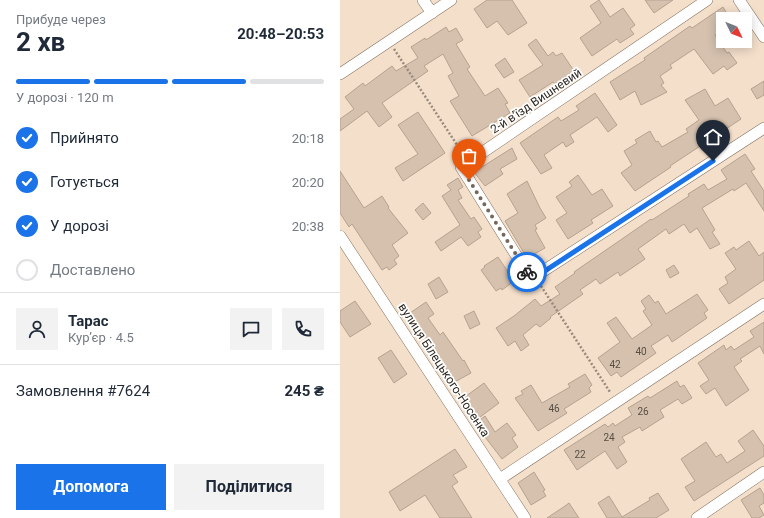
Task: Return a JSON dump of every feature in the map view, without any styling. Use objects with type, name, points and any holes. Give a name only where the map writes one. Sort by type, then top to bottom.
[{"type":"street","points":[[423,0],[432,13]]},
{"type":"street","points":[[340,74],[451,0]]},
{"type":"street","name":"2-й вʼїзд Вишневий","points":[[469,162],[707,0]]},
{"type":"street","points":[[739,0],[764,37]]},
{"type":"street","points":[[469,162],[461,168],[531,280],[764,128]]},
{"type":"street","name":"вулиця Білецького-Носенка","points":[[340,236],[525,518]]},
{"type":"street","points":[[500,479],[764,304]]},
{"type":"street","points":[[697,518],[764,472]]},
{"type":"path","points":[[389,41],[469,162]]},
{"type":"path","points":[[535,277],[616,401]]},
{"type":"building","points":[[487,0],[512,0],[527,23],[508,35],[497,21],[487,28],[474,9]]},
{"type":"building","points":[[599,0],[610,17],[623,8],[635,25],[630,29],[634,34],[620,43],[617,39],[592,56],[580,38],[601,23],[590,6]]},
{"type":"building","points":[[645,0],[673,0],[654,13]]},
{"type":"building","points":[[723,7],[726,12],[716,12],[716,48],[724,48],[727,53],[729,52],[737,63],[727,70],[724,66],[713,74],[694,49],[670,65],[672,68],[660,76],[664,83],[661,85],[667,92],[641,105],[635,91],[620,100],[610,82],[645,60],[644,58],[690,26],[692,28]]},
{"type":"building","points":[[446,27],[449,32],[456,28],[463,40],[456,44],[470,67],[467,69],[485,96],[498,88],[508,103],[505,104],[510,113],[472,136],[450,101],[459,96],[448,76],[453,73],[443,54],[424,66],[428,71],[382,103],[392,117],[379,127],[367,111],[340,131],[340,119],[354,109],[345,97],[363,83],[365,86],[392,66],[396,71],[418,58],[411,47],[425,38],[426,40]]},
{"type":"building","points":[[536,39],[548,56],[553,52],[556,56],[562,53],[574,71],[555,84],[553,82],[530,97],[519,80],[543,65],[528,45]]},
{"type":"building","points":[[505,58],[514,72],[504,78],[495,65]]},
{"type":"building","points":[[764,81],[764,95],[757,99],[751,89]]},
{"type":"building","points":[[705,89],[715,106],[728,98],[741,119],[635,191],[621,173],[632,165],[624,151],[637,143],[635,140],[650,131],[656,142],[658,141],[662,147],[688,132],[686,129],[699,120],[685,100]]},
{"type":"building","points":[[595,93],[617,125],[608,132],[597,117],[570,135],[574,142],[566,147],[563,142],[544,155],[552,168],[541,174],[520,143],[558,117],[561,121],[579,110],[576,106]]},
{"type":"building","points":[[418,112],[445,153],[403,181],[395,168],[418,154],[398,125]]},
{"type":"building","points":[[512,148],[517,159],[500,169],[503,174],[485,186],[474,172]]},
{"type":"building","points":[[745,154],[755,169],[751,171],[764,191],[764,211],[746,183],[734,191],[733,189],[702,208],[715,230],[712,232],[720,244],[710,249],[697,228],[690,233],[684,224],[669,234],[666,229],[638,249],[645,259],[620,276],[618,272],[600,284],[596,279],[580,290],[583,294],[550,317],[551,318],[540,327],[536,324],[523,335],[529,345],[521,351],[515,341],[508,346],[496,328],[535,299],[541,306],[560,294],[555,287],[575,273],[574,272],[651,219],[652,220],[689,196],[688,194],[704,184],[708,190],[727,179],[721,170]]},
{"type":"building","points":[[340,171],[364,208],[382,196],[389,207],[388,208],[408,233],[392,245],[399,256],[394,260],[397,264],[389,270],[387,267],[382,270],[352,224],[349,227],[340,213]]},
{"type":"building","points":[[578,175],[592,195],[602,189],[613,206],[591,220],[593,223],[568,239],[556,220],[567,213],[556,197],[572,186],[569,182]]},
{"type":"building","points":[[458,178],[463,187],[458,190],[462,198],[458,200],[471,219],[474,217],[482,229],[478,232],[481,237],[468,246],[461,237],[441,251],[435,242],[460,225],[442,196],[451,190],[447,185]]},
{"type":"building","points":[[527,181],[546,218],[535,225],[537,229],[535,230],[545,248],[527,258],[505,221],[518,213],[507,194]]},
{"type":"building","points":[[423,203],[431,213],[423,220],[415,210]]},
{"type":"building","points":[[749,241],[759,256],[764,252],[764,280],[729,304],[719,289],[728,283],[725,277],[736,269],[725,253],[734,247],[736,250]]},
{"type":"building","points":[[498,257],[514,281],[502,290],[501,288],[496,291],[481,270],[485,267],[484,266]]},
{"type":"building","points":[[674,265],[679,273],[670,278],[666,270]]},
{"type":"building","points":[[439,277],[448,292],[436,299],[428,284]]},
{"type":"building","points":[[697,294],[708,310],[704,313],[707,318],[672,342],[668,335],[651,346],[656,353],[621,377],[617,372],[611,376],[598,358],[620,342],[607,323],[616,317],[632,339],[652,325],[643,311],[646,309],[641,301],[649,295],[655,303],[658,301],[666,314]]},
{"type":"building","points":[[355,301],[371,324],[350,337],[340,322],[340,311]]},
{"type":"building","points":[[426,302],[434,314],[428,318],[440,335],[443,332],[463,361],[464,360],[471,373],[451,384],[444,371],[447,370],[410,313]]},
{"type":"building","points":[[474,311],[480,324],[470,329],[464,316]]},
{"type":"building","points":[[764,322],[764,354],[760,346],[740,359],[742,361],[734,367],[749,390],[726,406],[715,388],[706,394],[700,386],[709,380],[698,363],[724,345],[726,350],[731,346],[734,350],[754,337],[750,331]]},
{"type":"building","points":[[391,350],[407,374],[394,383],[378,358]]},
{"type":"building","points":[[585,374],[592,385],[589,388],[591,392],[564,409],[567,413],[538,431],[515,398],[523,394],[521,391],[531,385],[542,403],[570,387],[568,384]]},
{"type":"building","points":[[677,381],[680,387],[684,385],[692,398],[682,404],[678,399],[660,410],[664,417],[642,431],[640,427],[622,437],[625,442],[618,447],[627,462],[617,469],[605,451],[577,470],[564,450],[605,424],[608,427],[613,423],[615,426],[632,415],[628,408],[648,396],[650,398]]},
{"type":"building","points":[[484,383],[499,403],[476,420],[462,399]]},
{"type":"building","points":[[485,416],[495,432],[507,423],[516,435],[512,438],[518,447],[502,459],[475,424]]},
{"type":"building","points":[[753,430],[764,446],[764,456],[694,501],[685,487],[695,481],[681,459],[706,442],[716,457],[721,454],[727,463],[745,451],[738,441]]},
{"type":"building","points":[[455,449],[467,467],[453,475],[458,482],[452,486],[472,518],[440,518],[425,495],[400,511],[389,492]]},
{"type":"building","points":[[534,472],[545,490],[543,491],[546,496],[531,505],[518,483]]},
{"type":"building","points":[[760,488],[764,495],[764,503],[759,506],[764,515],[759,518],[752,518],[741,500]]},
{"type":"building","points":[[658,493],[669,510],[656,518],[607,518],[598,503],[609,496],[622,517],[650,500],[649,498]]},
{"type":"building","points":[[569,503],[579,518],[547,518],[565,506]]},
{"type":"way so far","points":[[469,180],[527,272]]},
{"type":"route","points":[[527,272],[531,280],[713,161]]}]
